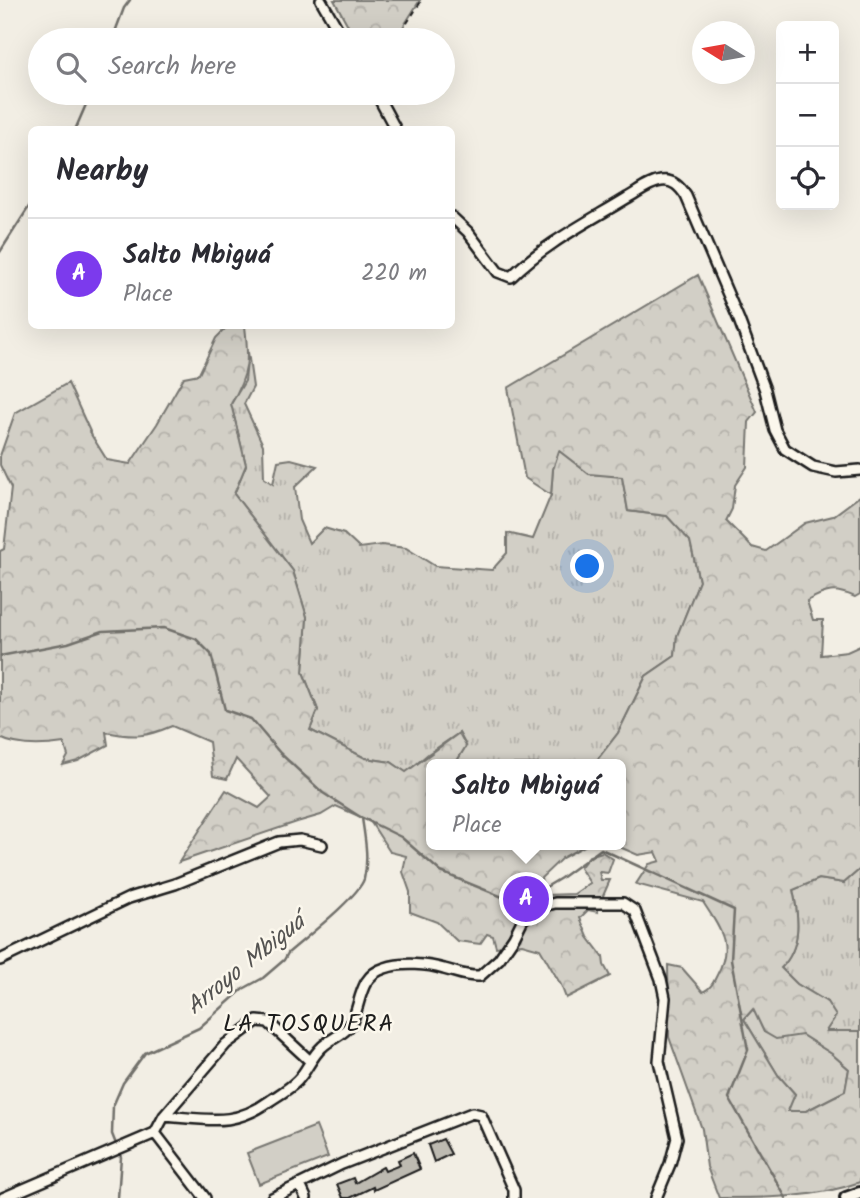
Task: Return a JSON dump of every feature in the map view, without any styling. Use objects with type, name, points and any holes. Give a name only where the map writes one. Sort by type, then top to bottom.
[{"type":"street","points":[[321,0],[337,28]]},
{"type":"street","points":[[382,105],[394,126]]},
{"type":"street","points":[[455,220],[468,232],[498,272],[511,277],[524,264],[577,228],[646,186],[663,180],[678,184],[686,196],[739,320],[765,390],[775,430],[785,449],[813,467],[836,472],[860,470]]},
{"type":"street","points":[[0,960],[129,898],[174,884],[279,842],[300,840],[322,845]]},
{"type":"street","points":[[164,1116],[222,1120],[239,1119],[257,1111],[296,1083],[323,1046],[344,1032],[351,1023],[362,986],[374,973],[386,967],[405,965],[441,968],[467,976],[480,976],[499,959],[523,919],[540,907],[555,903],[623,903],[635,911],[661,979],[665,998],[659,1061],[677,1138],[656,1198]]},
{"type":"street","points":[[4,1198],[155,1133],[164,1116],[226,1044],[257,1021],[268,1023],[310,1061]]},
{"type":"street","points":[[272,1198],[342,1164],[471,1113],[481,1115],[514,1190],[514,1198]]},
{"type":"street","points":[[155,1133],[205,1198]]},
{"type":"street","points":[[300,1185],[306,1198]]},
{"type":"street","points":[[846,1198],[860,1193]]},
{"type":"path","points":[[404,28],[422,0]]},
{"type":"green space","points":[[334,0],[420,0],[402,28],[349,28]]},
{"type":"green space","points":[[698,275],[757,412],[749,422],[747,467],[735,485],[732,509],[726,521],[752,547],[766,551],[805,523],[833,516],[860,496],[860,594],[855,597],[831,592],[807,601],[813,620],[823,620],[821,655],[847,652],[860,646],[860,869],[844,883],[819,879],[793,890],[797,911],[796,941],[788,960],[781,968],[797,984],[827,1002],[836,1016],[826,1031],[860,1031],[860,1182],[809,1194],[719,1198],[707,1167],[702,1129],[669,1037],[668,965],[682,968],[703,992],[712,985],[722,964],[725,945],[723,937],[703,902],[636,884],[649,864],[660,861],[656,852],[638,855],[626,850],[626,759],[598,759],[618,733],[646,676],[675,656],[677,636],[699,581],[690,541],[667,516],[628,511],[622,477],[589,474],[559,451],[553,469],[551,495],[525,478],[508,388]],"holes":[[[753,1009],[764,1032],[776,1039],[802,1035],[832,1054],[849,1069],[845,1091],[806,1111],[788,1111],[795,1094],[778,1075],[744,1019]]]},
{"type":"green space","points":[[225,329],[245,329],[246,366],[231,404],[246,465],[234,494],[293,571],[307,617],[303,672],[318,710],[310,730],[365,758],[391,762],[406,772],[459,733],[466,746],[458,759],[426,759],[426,850],[577,850],[562,858],[541,878],[544,895],[574,894],[590,883],[580,868],[589,856],[602,852],[613,859],[608,873],[599,872],[601,880],[610,880],[597,903],[598,912],[588,910],[580,918],[588,937],[603,957],[610,976],[566,998],[540,949],[522,944],[496,947],[493,936],[487,934],[480,944],[457,941],[437,922],[410,912],[410,892],[403,872],[406,856],[390,852],[370,821],[336,806],[321,815],[179,862],[226,790],[259,808],[271,797],[236,759],[227,779],[213,776],[209,742],[172,726],[140,735],[106,732],[108,745],[78,761],[63,765],[68,756],[64,743],[31,745],[0,738],[0,551],[4,549],[11,488],[0,465],[0,456],[15,413],[68,383],[92,436],[107,460],[130,464],[184,377],[199,374],[216,338]]},
{"type":"green space","points":[[248,352],[253,387],[244,404],[263,445],[264,478],[273,484],[278,461],[291,459],[317,466],[295,487],[299,520],[309,543],[324,528],[344,534],[359,548],[382,545],[406,548],[435,566],[492,570],[507,553],[507,533],[533,539],[551,495],[553,469],[559,450],[589,474],[622,476],[628,511],[667,516],[690,540],[699,581],[677,636],[675,656],[646,676],[618,733],[598,759],[458,759],[466,746],[459,733],[406,773],[391,762],[365,758],[310,730],[318,710],[303,672],[307,617],[293,571],[234,494],[246,465],[231,404],[245,381]]},
{"type":"green space","points":[[860,869],[860,1031],[826,1031],[827,1002],[797,984],[781,968],[793,951],[796,941],[797,911],[793,890],[819,879],[844,883]]},
{"type":"green space","points":[[754,1008],[764,1032],[802,1035],[832,1054],[849,1069],[845,1091],[806,1111],[787,1111],[795,1094],[778,1075],[744,1019]]},
{"type":"green space","points":[[316,1126],[328,1157],[259,1184],[247,1153]]},
{"type":"building","points":[[443,1139],[451,1154],[434,1162],[428,1145]]},
{"type":"building","points":[[413,1153],[420,1169],[374,1190],[373,1187],[350,1198],[343,1198],[337,1184],[353,1178],[355,1183],[383,1167],[385,1171],[400,1165],[398,1160]]},
{"type":"waterway","points":[[116,28],[130,0]]},
{"type":"waterway","points":[[77,126],[86,105]]},
{"type":"waterway","points":[[0,252],[28,208]]},
{"type":"waterway","points":[[0,656],[68,643],[103,631],[164,628],[196,639],[211,654],[225,710],[251,719],[280,753],[323,793],[362,818],[401,837],[441,872],[505,898],[526,899],[600,850]]},
{"type":"waterway","name":"Arroyo Mbiguá","points":[[118,1198],[121,1157],[112,1134],[113,1106],[123,1083],[145,1053],[199,1028],[243,989],[263,978],[284,960],[288,953],[352,896],[364,879],[366,864],[362,818]]},
{"type":"waterway","points":[[603,850],[734,910],[731,960],[748,1050],[729,1098],[786,1198]]},
{"type":"place","name":"Salto Mbiguá","points":[[526,899]]},
{"type":"district","name":"LA TOSQUERA","points":[[309,1024]]}]
